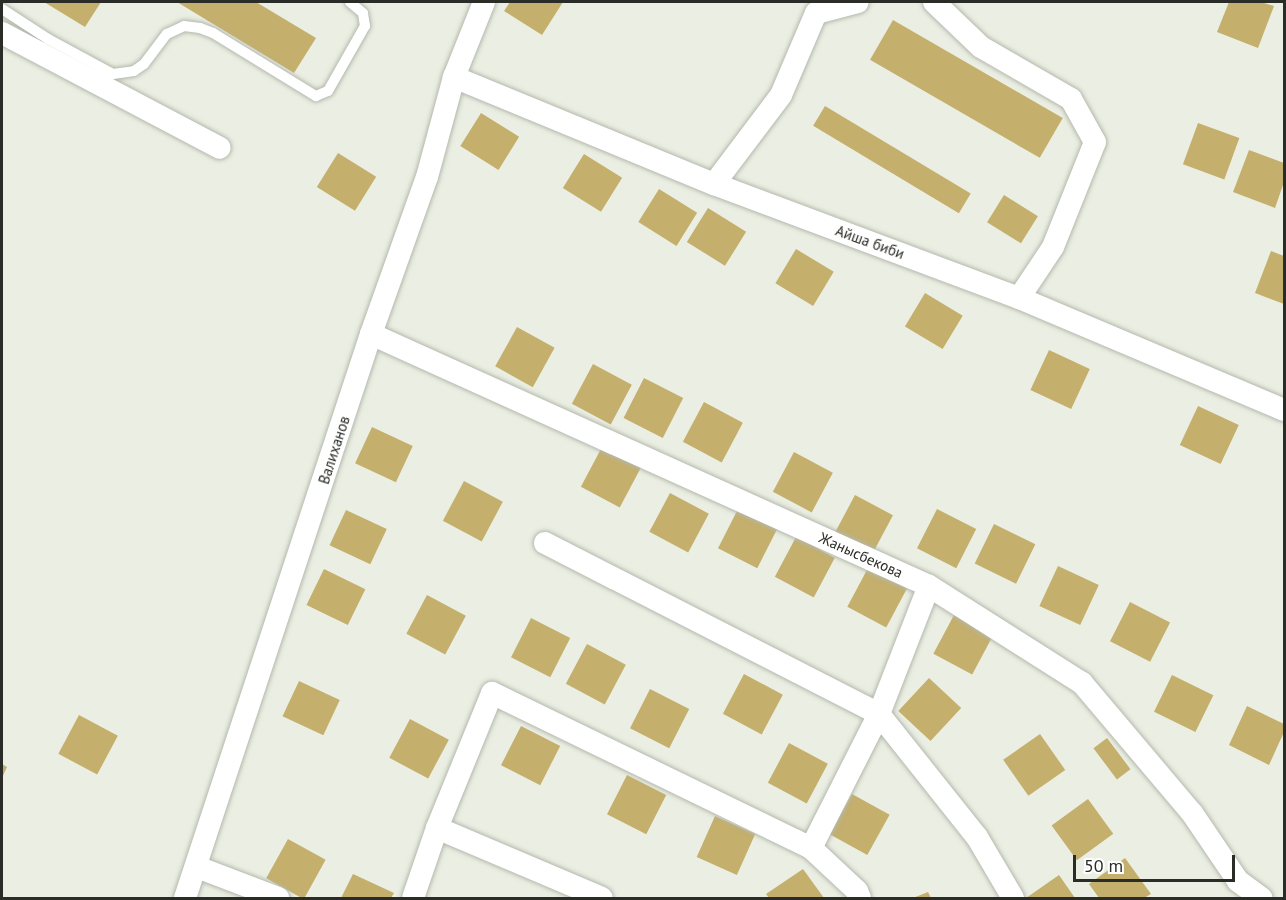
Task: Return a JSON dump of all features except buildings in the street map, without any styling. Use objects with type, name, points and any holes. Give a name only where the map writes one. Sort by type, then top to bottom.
[{"type":"street","name":"Валиханов","points":[[185,898],[371,334],[427,177],[454,77],[484,2]]},
{"type":"street","points":[[714,184],[781,95],[816,13],[858,2]]},
{"type":"street","points":[[934,2],[981,47],[1071,99],[1095,142],[1053,247],[1019,298]]},
{"type":"street","points":[[2,33],[220,148]]},
{"type":"street","name":"Айша биби","points":[[454,77],[714,184],[1019,298],[1284,410]]},
{"type":"street","name":"Жанысбекова","points":[[371,334],[929,586],[1082,683],[1192,813],[1238,881],[1261,898]]},
{"type":"street","points":[[545,543],[879,714],[977,837],[1013,898]]},
{"type":"street","points":[[811,848],[879,714],[929,586]]},
{"type":"street","points":[[412,898],[437,828],[492,693],[811,848],[857,891],[860,898]]},
{"type":"street","points":[[437,828],[602,898]]},
{"type":"street","points":[[197,867],[278,898]]},
{"type":"lane","points":[[2,9],[48,39],[113,74],[134,71],[144,64],[167,34],[184,26],[200,28],[213,33],[316,96],[328,91],[365,26],[363,13],[350,2]]}]
